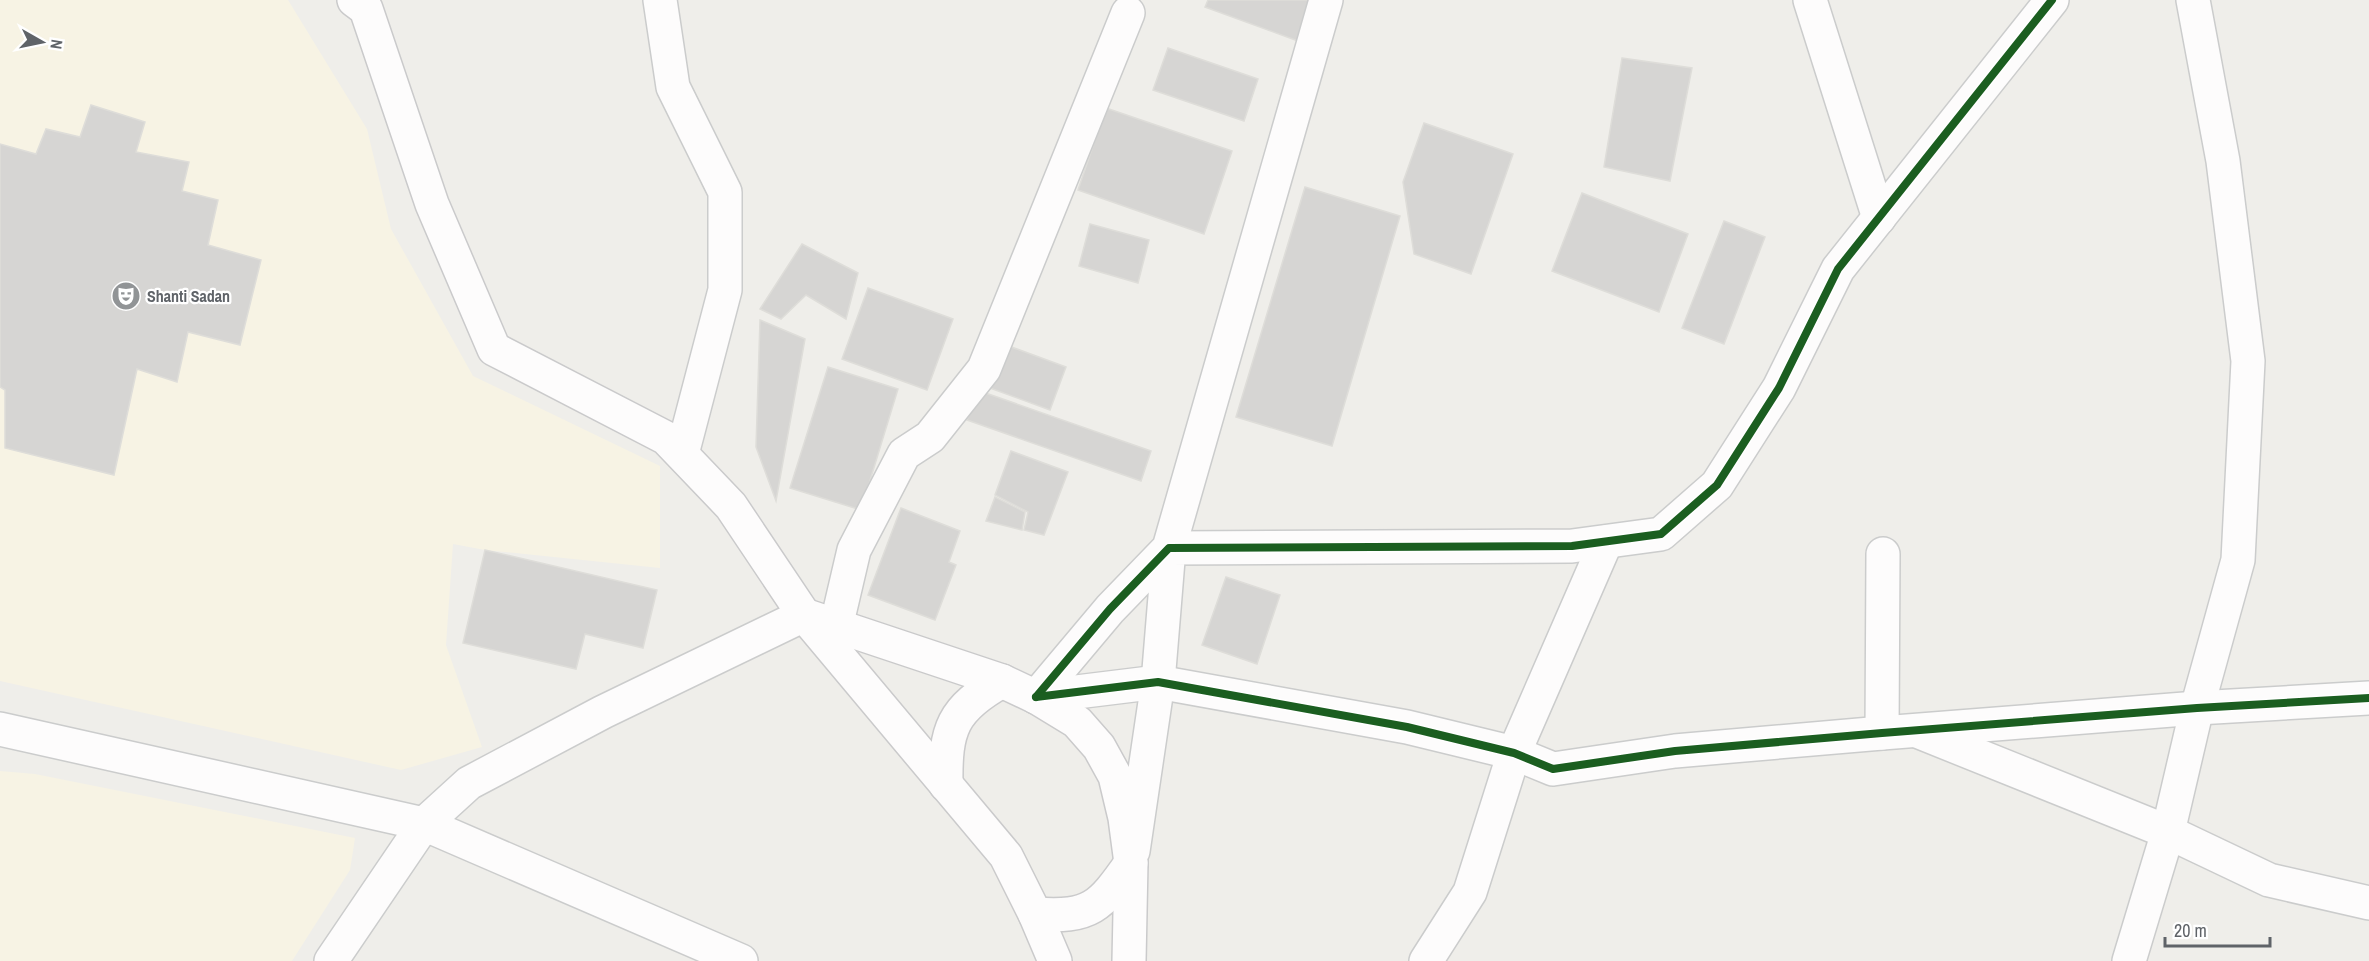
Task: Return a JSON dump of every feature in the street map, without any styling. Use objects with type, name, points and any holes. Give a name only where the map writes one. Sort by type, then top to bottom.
[{"type":"street","points":[[354,0],[366,9],[432,204],[494,349],[666,438],[731,506],[804,615],[1006,856],[1035,914],[1051,958]]},
{"type":"street","points":[[660,0],[673,87],[725,192],[725,291],[682,454]]},
{"type":"street","points":[[1129,961],[1131,863],[1158,682],[1169,548],[1326,0]]},
{"type":"street","points":[[1810,0],[1879,218]]},
{"type":"street","points":[[1036,697],[1110,609],[1169,548],[1572,546],[1660,534],[1718,485],[1779,388],[1838,269],[2052,0]]},
{"type":"street","points":[[2137,952],[2197,708],[2238,561],[2248,361],[2223,161],[2193,0]]},
{"type":"street","points":[[836,627],[854,550],[904,454],[930,436],[984,369],[1128,13]]},
{"type":"street","points":[[1426,961],[1470,892],[1514,753],[1606,542]]},
{"type":"street","points":[[1882,555],[1882,732]]},
{"type":"street","points":[[331,961],[424,824],[469,783],[603,712],[804,615],[1002,681],[1036,697],[1077,723],[1099,747],[1115,776],[1125,818],[1131,863],[1108,895],[1090,909],[1066,916],[1035,914]]},
{"type":"street","points":[[946,785],[948,741],[955,723],[963,709],[978,694],[1002,681]]},
{"type":"street","points":[[1036,697],[1158,682],[1407,727],[1514,753],[1553,769],[1675,751],[1882,732],[2197,708],[2369,698]]},
{"type":"street","points":[[0,729],[424,824],[741,961]]},
{"type":"street","points":[[1917,730],[2168,832],[2269,880],[2369,903]]},
{"type":"shaded area","points":[[0,0],[288,0],[367,129],[391,229],[473,376],[660,466],[660,568],[485,550],[453,544],[446,645],[482,747],[401,770],[0,681]]},
{"type":"shaded area","points":[[0,771],[35,774],[355,838],[350,870],[292,961],[0,961]]},
{"type":"building","points":[[1208,0],[1312,0],[1298,41],[1205,7]]},
{"type":"building","points":[[1168,48],[1258,79],[1244,121],[1153,90]]},
{"type":"building","points":[[1622,58],[1692,68],[1670,181],[1604,167]]},
{"type":"building","name":"Shanti Sadan","points":[[91,105],[145,122],[136,152],[189,162],[182,191],[218,200],[208,245],[261,260],[240,345],[188,332],[177,382],[137,369],[114,475],[5,448],[5,390],[0,387],[0,144],[36,154],[46,129],[80,137]]},
{"type":"building","points":[[1106,108],[1232,151],[1204,234],[1078,190]]},
{"type":"building","points":[[1424,123],[1513,154],[1471,274],[1414,254],[1403,182]]},
{"type":"building","points":[[1305,187],[1400,216],[1332,446],[1236,417]]},
{"type":"building","points":[[1582,193],[1688,234],[1659,312],[1552,271]]},
{"type":"building","points":[[1724,221],[1765,237],[1724,344],[1682,328]]},
{"type":"building","points":[[1090,224],[1149,240],[1138,283],[1079,266]]},
{"type":"building","points":[[802,244],[858,273],[846,319],[806,295],[781,319],[760,309]]},
{"type":"building","points":[[868,288],[953,319],[927,390],[842,359]]},
{"type":"building","points":[[760,320],[805,339],[776,501],[756,447]]},
{"type":"building","points":[[1006,345],[1066,367],[1050,410],[990,388]]},
{"type":"building","points":[[828,367],[898,389],[861,510],[790,488]]},
{"type":"building","points":[[977,390],[1151,451],[1141,481],[967,420]]},
{"type":"building","points":[[1011,451],[1068,472],[1044,535],[1024,530],[1028,512],[995,495]]},
{"type":"building","points":[[995,497],[1025,512],[1022,530],[986,521]]},
{"type":"building","points":[[901,508],[960,531],[949,562],[956,565],[935,620],[868,595]]},
{"type":"building","points":[[485,550],[657,590],[643,648],[585,634],[576,669],[463,643]]},
{"type":"building","points":[[1226,577],[1280,595],[1257,664],[1202,645]]},
{"type":"cycle path","points":[[1036,697],[1110,609],[1169,548],[1572,546],[1661,534],[1717,485],[1779,388],[1838,269],[2052,0]]},
{"type":"cycle path","points":[[1036,697],[1158,682],[1407,727],[1514,753],[1553,769],[1675,751],[2197,708],[2369,698]]},
{"type":"place","name":"Shanti Sadan","points":[[126,296]]}]
